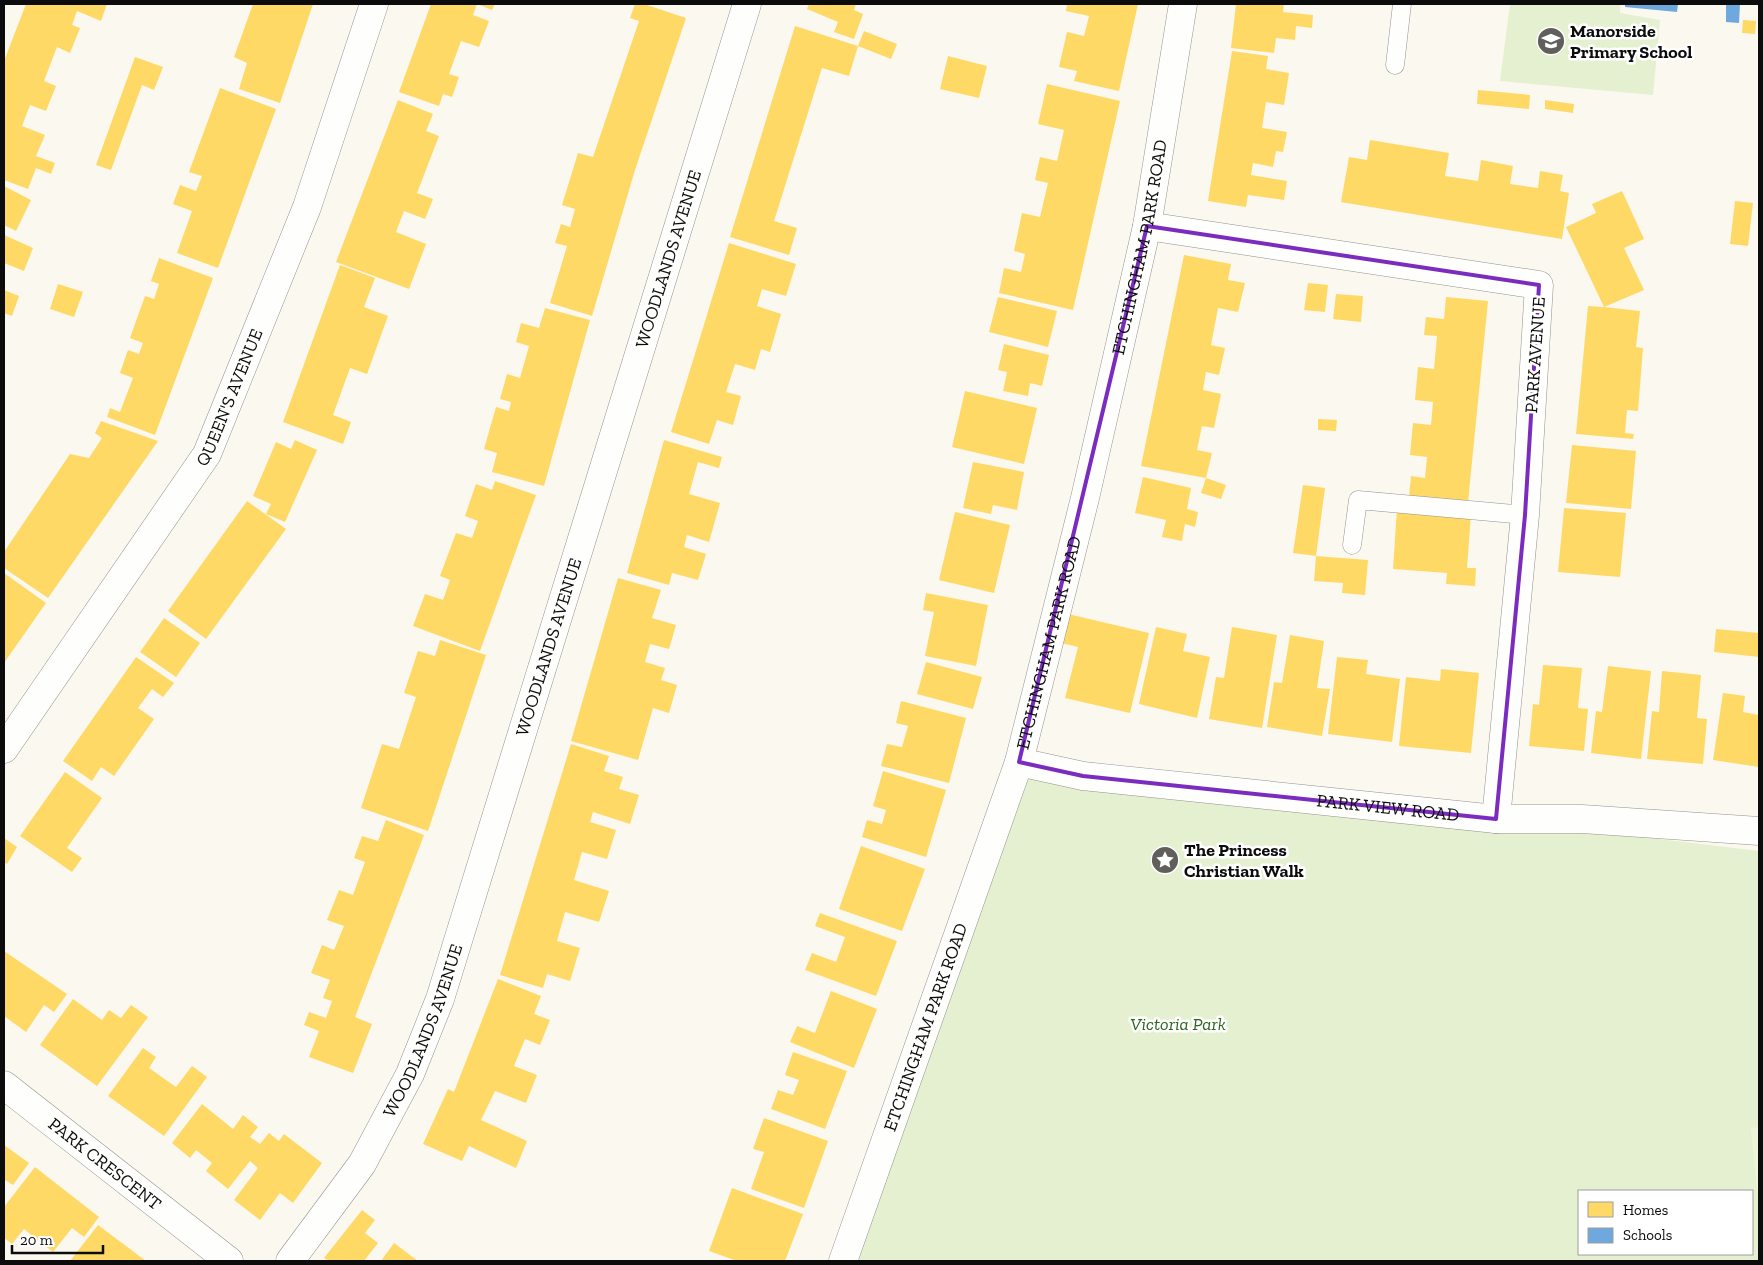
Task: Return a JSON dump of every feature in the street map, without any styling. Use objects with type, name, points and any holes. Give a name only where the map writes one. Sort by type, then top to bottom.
[{"type":"street","name":"QUEEN'S AVENUE","points":[[4,749],[207,454],[306,207],[374,4]]},
{"type":"street","name":"WOODLANDS AVENUE","points":[[290,1261],[362,1164],[410,1074],[440,999],[747,4]]},
{"type":"street","name":"ETCHINGHAM PARK ROAD","points":[[843,1261],[1019,762],[1085,498],[1147,226],[1183,4]]},
{"type":"street","name":"PARK AVENUE","points":[[1147,226],[1539,285],[1525,515],[1496,819]]},
{"type":"street","name":"PARK VIEW ROAD","points":[[1019,762],[1083,776],[1496,819],[1582,819],[1759,831]]},
{"type":"street","name":"PARK CRESCENT","points":[[4,1085],[229,1261]]},
{"type":"lane","points":[[1394,65],[1402,4]]},
{"type":"lane","points":[[1352,544],[1358,500],[1525,515]]},
{"type":"highlighted area","points":[[1147,226],[1539,285],[1525,515],[1496,819],[1083,776],[1019,762]]},
{"type":"green space","points":[[1510,4],[1620,4],[1620,13],[1660,20],[1653,95],[1500,81]]},
{"type":"green space","name":"Victoria Park","points":[[1018,762],[1759,851],[1759,1261],[843,1261]]},
{"type":"green space","points":[[1759,1127],[1759,1210],[1751,1128]]},
{"type":"building: Homes","points":[[26,4],[107,4],[101,21],[77,11],[72,25],[80,28],[70,53],[57,47],[44,81],[56,86],[46,111],[30,105],[22,126],[45,135],[36,156],[55,163],[51,174],[36,168],[28,189],[4,180],[4,61]]},
{"type":"building: Homes","points":[[253,4],[313,4],[280,103],[239,89],[247,63],[234,57]]},
{"type":"building: Homes","points":[[431,4],[477,4],[473,15],[489,21],[479,47],[461,41],[449,74],[459,77],[452,97],[443,94],[439,106],[399,92]]},
{"type":"building: Homes","points":[[477,4],[495,4],[492,10]]},
{"type":"building: Homes","points":[[635,4],[644,4],[686,18],[635,170],[592,316],[550,303],[567,246],[555,243],[561,224],[570,227],[575,209],[562,205],[578,153],[593,157],[639,21],[630,18]]},
{"type":"building: Homes","points":[[809,4],[856,4],[854,10],[863,14],[854,39],[834,32],[838,22],[807,9]]},
{"type":"building: Homes","points":[[1067,4],[1138,4],[1119,91],[1074,81],[1077,71],[1059,67],[1067,32],[1084,36],[1089,16],[1066,11]]},
{"type":"building: Homes","points":[[1236,4],[1284,4],[1283,12],[1313,15],[1312,28],[1296,26],[1295,40],[1276,38],[1274,53],[1231,48]]},
{"type":"building: Homes","points":[[1743,20],[1756,21],[1755,34],[1742,33]]},
{"type":"building: Homes","points":[[795,26],[858,46],[849,76],[822,68],[774,221],[797,228],[789,255],[730,237]]},
{"type":"building: Homes","points":[[864,31],[897,44],[891,59],[858,46]]},
{"type":"building: Homes","points":[[1232,51],[1268,56],[1266,69],[1289,73],[1284,105],[1266,102],[1262,128],[1287,132],[1283,152],[1276,151],[1273,167],[1253,163],[1251,175],[1287,181],[1284,200],[1248,195],[1246,207],[1208,201]]},
{"type":"building: Homes","points":[[948,56],[987,66],[979,98],[940,89]]},
{"type":"building: Homes","points":[[135,57],[163,67],[154,90],[142,85],[111,170],[96,165]]},
{"type":"building: Homes","points":[[1047,84],[1120,101],[1073,310],[999,293],[1004,268],[1021,272],[1025,254],[1014,251],[1022,213],[1040,217],[1048,183],[1035,180],[1040,157],[1057,161],[1064,130],[1038,124]]},
{"type":"building: Homes","points":[[220,88],[276,109],[218,268],[177,253],[192,211],[173,204],[180,185],[196,191],[202,176],[189,172]]},
{"type":"building: Homes","points":[[1478,90],[1530,95],[1529,109],[1477,104]]},
{"type":"building: Homes","points":[[398,100],[433,114],[426,131],[439,136],[417,193],[433,199],[425,219],[404,211],[396,232],[426,244],[409,289],[336,262]]},
{"type":"building: Homes","points":[[1545,100],[1574,104],[1573,113],[1545,109]]},
{"type":"building: Homes","points":[[1370,140],[1449,153],[1445,176],[1478,181],[1481,160],[1513,166],[1510,184],[1538,188],[1540,171],[1563,175],[1560,191],[1569,193],[1562,239],[1341,202],[1349,157],[1367,160]]},
{"type":"building: Homes","points":[[4,186],[31,200],[16,231],[4,225]]},
{"type":"building: Homes","points":[[1622,191],[1644,239],[1624,248],[1644,290],[1604,307],[1566,227],[1596,213],[1592,204]]},
{"type":"building: Homes","points":[[1735,201],[1753,203],[1748,246],[1730,244]]},
{"type":"building: Homes","points":[[4,235],[33,248],[24,271],[4,263]]},
{"type":"building: Homes","points":[[729,243],[796,264],[786,296],[762,289],[757,306],[781,314],[770,352],[761,349],[755,370],[735,364],[726,392],[741,396],[733,425],[717,420],[709,444],[671,432]]},
{"type":"building: Homes","points":[[1184,255],[1231,264],[1228,280],[1245,283],[1238,312],[1218,308],[1211,345],[1225,348],[1219,375],[1206,372],[1203,390],[1221,394],[1214,428],[1202,426],[1197,450],[1212,453],[1206,478],[1141,466]]},
{"type":"building: Homes","points":[[159,258],[213,278],[155,435],[107,417],[110,408],[120,412],[133,378],[120,373],[128,350],[139,354],[143,343],[130,338],[145,296],[154,299],[159,284],[151,281]]},
{"type":"building: Homes","points":[[340,265],[375,278],[364,307],[388,316],[367,374],[350,368],[333,415],[351,422],[343,444],[283,422]]},
{"type":"building: Homes","points":[[1308,283],[1328,285],[1325,312],[1304,310]]},
{"type":"building: Homes","points":[[58,284],[83,292],[74,317],[50,309]]},
{"type":"building: Homes","points":[[4,290],[19,296],[12,316],[4,313]]},
{"type":"building: Homes","points":[[1336,294],[1363,296],[1361,322],[1333,319]]},
{"type":"building: Homes","points":[[998,297],[1057,311],[1048,347],[989,332]]},
{"type":"building: Homes","points":[[1446,297],[1488,301],[1468,502],[1409,496],[1411,476],[1425,478],[1427,457],[1410,455],[1413,423],[1431,425],[1433,402],[1415,400],[1418,367],[1434,369],[1437,336],[1424,335],[1426,317],[1444,319]]},
{"type":"building: Homes","points":[[1588,306],[1640,311],[1636,347],[1643,348],[1638,411],[1627,410],[1625,433],[1634,434],[1633,439],[1576,434]]},
{"type":"building: Homes","points":[[545,308],[590,320],[544,486],[492,472],[497,453],[484,449],[496,407],[509,411],[511,402],[500,399],[507,374],[520,378],[529,346],[516,342],[521,323],[539,328]]},
{"type":"building: Homes","points":[[1004,344],[1049,355],[1042,386],[1030,383],[1028,396],[1003,391],[1007,372],[998,370]]},
{"type":"building: Homes","points":[[965,391],[1037,408],[1024,464],[952,447]]},
{"type":"building: Homes","points":[[1318,419],[1337,420],[1336,431],[1318,430]]},
{"type":"building: Homes","points":[[101,421],[158,441],[48,598],[4,568],[4,552],[70,454],[89,458],[102,438],[95,433]]},
{"type":"building: Homes","points":[[295,440],[317,450],[285,522],[266,514],[271,504],[253,496],[276,442],[291,449]]},
{"type":"building: Homes","points":[[664,440],[722,457],[719,468],[698,462],[689,494],[720,503],[709,542],[687,535],[684,547],[706,554],[698,580],[672,573],[669,585],[627,573]]},
{"type":"building: Homes","points":[[1572,445],[1636,451],[1631,509],[1566,503]]},
{"type":"building: Homes","points":[[973,462],[1024,472],[1017,510],[993,505],[991,514],[963,508]]},
{"type":"building: Homes","points":[[1143,477],[1191,488],[1187,509],[1198,512],[1195,527],[1185,524],[1182,541],[1162,537],[1166,520],[1135,513]]},
{"type":"building: Homes","points":[[1206,478],[1226,485],[1221,499],[1201,493]]},
{"type":"building: Homes","points":[[495,481],[536,495],[480,651],[413,626],[425,594],[443,600],[450,580],[440,576],[456,533],[472,538],[478,521],[465,516],[476,484],[492,490]]},
{"type":"building: Homes","points":[[1303,485],[1325,488],[1316,556],[1293,553]]},
{"type":"building: Homes","points":[[247,501],[286,529],[206,639],[168,611]]},
{"type":"building: Homes","points":[[1397,508],[1471,514],[1467,568],[1476,568],[1475,586],[1446,584],[1447,573],[1393,569]]},
{"type":"building: Homes","points":[[1564,508],[1626,513],[1620,577],[1558,572]]},
{"type":"building: Homes","points":[[955,512],[1010,525],[994,593],[939,580]]},
{"type":"building: Homes","points":[[1316,556],[1368,560],[1365,595],[1342,593],[1343,583],[1314,581]]},
{"type":"building: Homes","points":[[4,573],[46,603],[4,663]]},
{"type":"building: Homes","points":[[618,578],[661,590],[652,618],[676,625],[669,649],[650,644],[645,662],[665,668],[661,680],[677,685],[669,713],[653,708],[638,760],[571,741]]},
{"type":"building: Homes","points":[[926,593],[988,605],[976,666],[925,656],[934,612],[923,610]]},
{"type":"building: Homes","points":[[1068,614],[1149,633],[1130,713],[1065,698],[1078,647],[1061,643]]},
{"type":"building: Homes","points":[[164,618],[200,643],[176,677],[140,652]]},
{"type":"building: Homes","points":[[1156,627],[1187,634],[1183,651],[1210,657],[1197,718],[1139,704]]},
{"type":"building: Homes","points":[[1232,627],[1277,635],[1262,728],[1209,719],[1216,677],[1224,678]]},
{"type":"building: Homes","points":[[1716,629],[1759,633],[1759,657],[1714,652]]},
{"type":"building: Homes","points":[[1290,635],[1324,641],[1317,688],[1330,689],[1322,736],[1267,727],[1274,682],[1282,683]]},
{"type":"building: Homes","points":[[440,640],[486,655],[428,831],[361,808],[382,744],[399,749],[416,697],[404,693],[418,651],[435,656]]},
{"type":"building: Homes","points":[[136,657],[174,683],[163,697],[152,689],[138,708],[154,719],[114,776],[101,767],[92,781],[63,761]]},
{"type":"building: Homes","points":[[1337,657],[1368,660],[1366,674],[1400,679],[1392,742],[1328,734]]},
{"type":"building: Homes","points":[[926,662],[982,677],[973,709],[917,694]]},
{"type":"building: Homes","points":[[1543,665],[1582,668],[1578,708],[1588,709],[1584,751],[1529,746],[1533,704],[1539,705]]},
{"type":"building: Homes","points":[[1608,666],[1651,671],[1641,759],[1591,753],[1596,711],[1602,712]]},
{"type":"building: Homes","points":[[1441,669],[1479,673],[1471,753],[1399,746],[1406,677],[1440,681]]},
{"type":"building: Homes","points":[[1662,671],[1701,675],[1697,718],[1707,719],[1703,764],[1647,759],[1652,711],[1659,712]]},
{"type":"building: Homes","points":[[1723,693],[1745,696],[1743,712],[1759,715],[1759,767],[1713,760]]},
{"type":"building: Homes","points":[[901,701],[966,718],[949,783],[881,766],[887,744],[902,747],[908,726],[896,723]]},
{"type":"building: Homes","points":[[571,744],[609,756],[604,771],[623,777],[619,789],[639,795],[630,824],[593,812],[590,822],[616,830],[607,859],[582,852],[574,880],[609,891],[599,922],[565,912],[557,941],[580,948],[570,981],[547,974],[543,988],[500,975]]},
{"type":"building: Homes","points":[[883,771],[946,790],[926,857],[862,837],[867,820],[882,824],[886,810],[873,806]]},
{"type":"building: Homes","points":[[65,772],[102,798],[67,848],[82,858],[72,872],[20,836]]},
{"type":"building: Homes","points":[[386,820],[424,835],[355,1017],[372,1024],[353,1073],[309,1057],[319,1031],[304,1025],[309,1012],[326,1018],[332,1001],[323,998],[330,980],[311,973],[322,945],[334,950],[344,926],[327,920],[339,890],[353,895],[365,862],[354,858],[362,836],[378,841]]},
{"type":"building: Homes","points":[[4,838],[17,847],[7,864],[4,862]]},
{"type":"building: Homes","points":[[861,846],[925,869],[902,931],[839,909]]},
{"type":"building: Homes","points":[[820,913],[897,941],[876,996],[805,970],[812,953],[836,962],[845,937],[815,926]]},
{"type":"building: Homes","points":[[4,951],[67,994],[54,1012],[44,1005],[26,1032],[4,1016]]},
{"type":"building: Homes","points":[[498,979],[541,996],[534,1014],[550,1020],[540,1045],[525,1039],[514,1066],[537,1075],[526,1103],[495,1091],[481,1120],[527,1141],[516,1168],[469,1146],[462,1161],[423,1144],[448,1089],[454,1092]]},
{"type":"building: Homes","points":[[831,991],[877,1009],[854,1068],[790,1042],[797,1026],[815,1033]]},
{"type":"building: Homes","points":[[73,999],[102,1020],[109,1010],[121,1018],[131,1005],[148,1017],[97,1086],[40,1045]]},
{"type":"building: Homes","points":[[143,1048],[156,1057],[149,1068],[176,1087],[192,1066],[207,1077],[164,1136],[108,1096]]},
{"type":"building: Homes","points":[[793,1052],[847,1071],[825,1129],[771,1109],[778,1090],[793,1095],[799,1080],[785,1075]]},
{"type":"building: Homes","points":[[202,1104],[233,1129],[243,1115],[258,1127],[250,1137],[260,1144],[269,1133],[279,1141],[284,1134],[322,1163],[293,1203],[280,1193],[260,1220],[234,1200],[258,1168],[250,1161],[228,1189],[206,1171],[212,1163],[196,1150],[190,1158],[172,1143]]},
{"type":"building: Homes","points":[[764,1118],[828,1141],[804,1208],[751,1189],[764,1152],[753,1149]]},
{"type":"building: Homes","points":[[4,1145],[29,1163],[13,1185],[4,1181]]},
{"type":"building: Homes","points":[[35,1167],[99,1217],[84,1237],[72,1228],[53,1252],[24,1229],[12,1244],[4,1238],[4,1207]]},
{"type":"building: Homes","points":[[732,1188],[803,1214],[785,1261],[737,1261],[709,1251]]},
{"type":"building: Homes","points":[[362,1210],[375,1220],[365,1233],[378,1243],[364,1261],[329,1261],[324,1258]]},
{"type":"building: Homes","points":[[98,1225],[146,1261],[70,1261]]},
{"type":"building: Homes","points":[[394,1243],[418,1261],[381,1261]]},
{"type":"building: Schools","points":[[1625,4],[1678,4],[1677,12],[1625,7]]},
{"type":"building: Schools","points":[[1726,4],[1740,4],[1739,23],[1726,22]]},
{"type":"place","name":"Manorside Primary School","points":[[1551,41]]},
{"type":"place","name":"The Princess Christian Walk","points":[[1165,860]]}]
